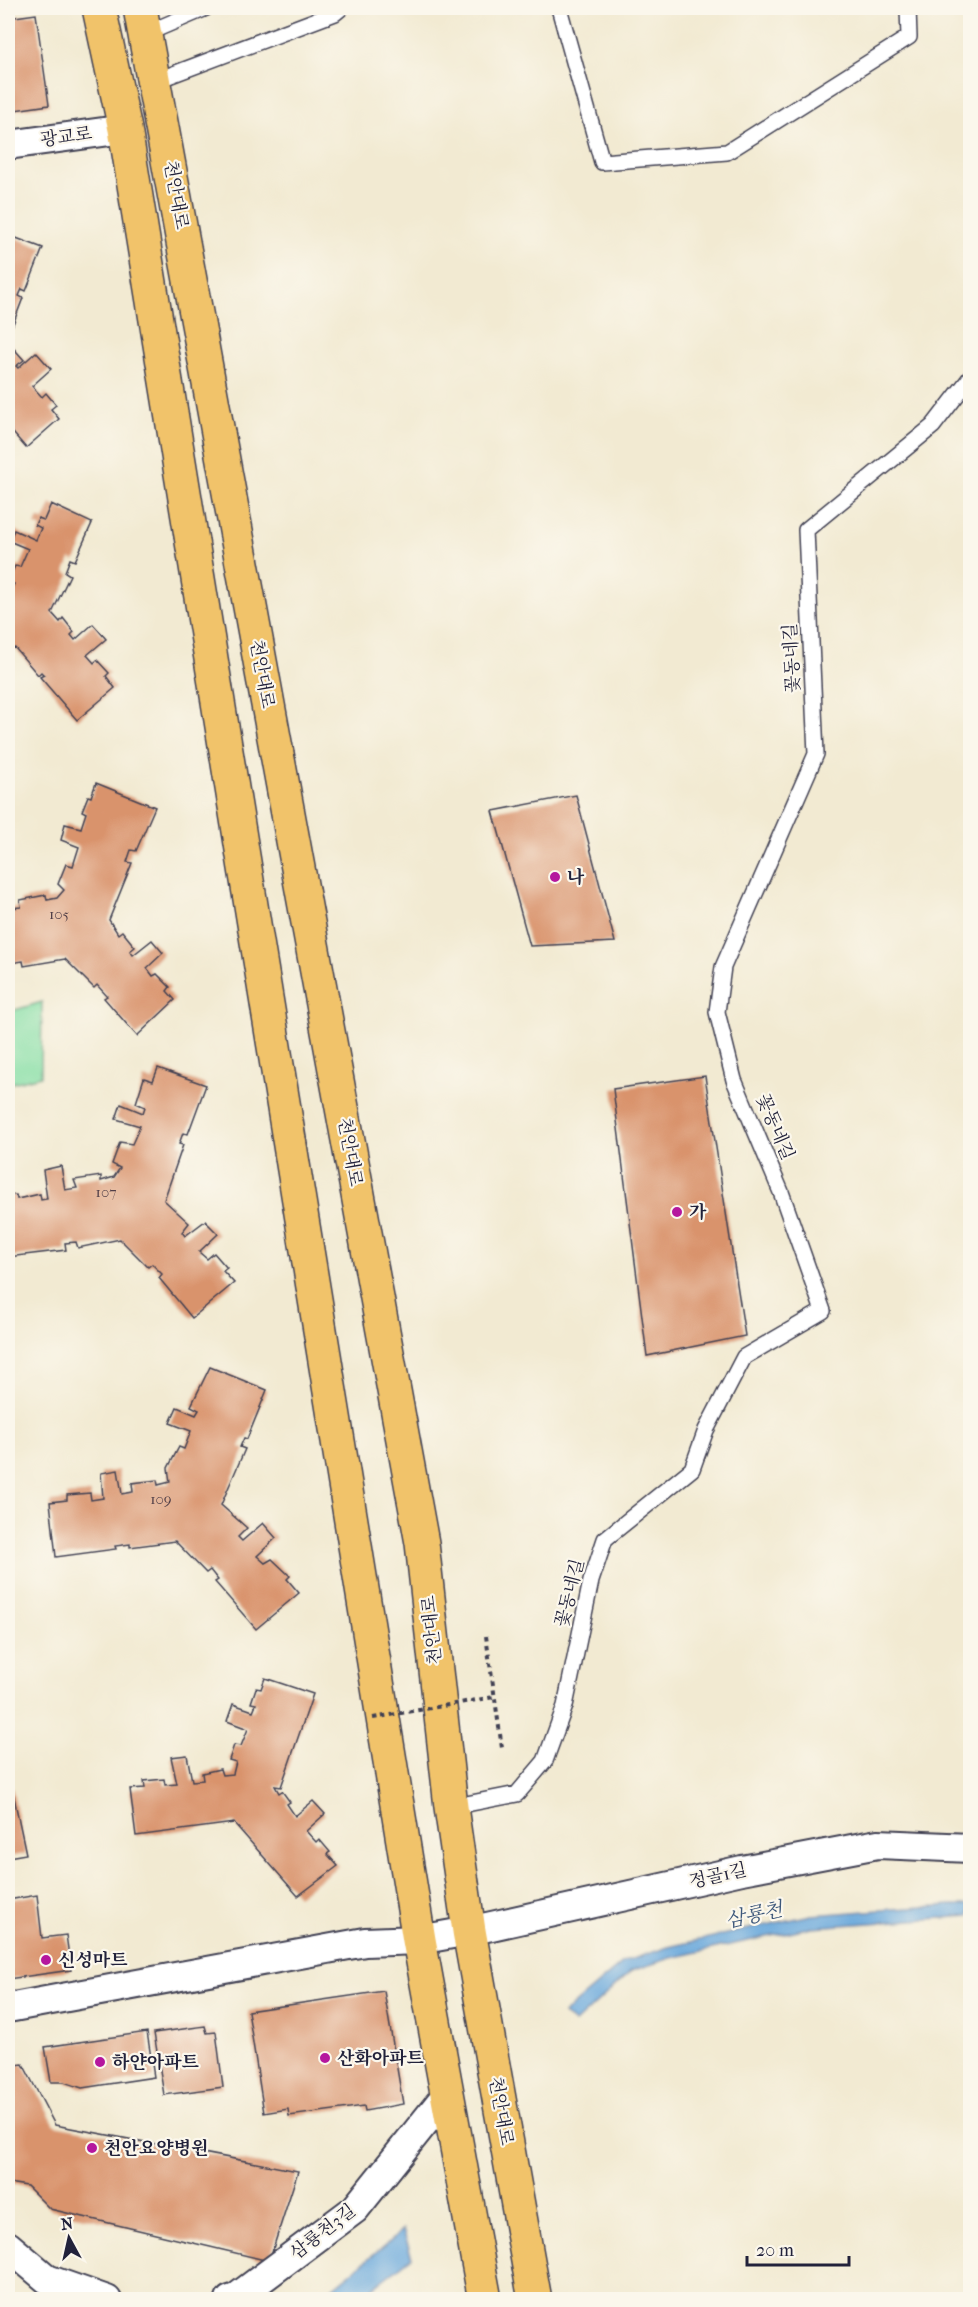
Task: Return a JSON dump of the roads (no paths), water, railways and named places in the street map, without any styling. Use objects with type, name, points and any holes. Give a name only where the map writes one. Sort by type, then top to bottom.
[{"type":"main road","points":[[99,8],[125,129],[419,1940],[485,2300]]},
{"type":"main road","name":"천안대로","points":[[143,21],[422,1543],[451,1807],[469,1931],[535,2300]]},
{"type":"street","name":"광교로","points":[[8,146],[125,129]]},
{"type":"street","name":"정골1길","points":[[419,1940],[742,1870],[878,1844],[970,1848]]},
{"type":"street","points":[[8,2008],[366,1942],[419,1940]]},
{"type":"street","points":[[8,2023],[372,1956],[419,1940]]},
{"type":"street","name":"삼룡천3길","points":[[230,2300],[236,2298],[355,2209],[448,2093]]},
{"type":"street","points":[[8,2246],[47,2279],[107,2300]]},
{"type":"lane","points":[[143,21],[206,8]]},
{"type":"lane","points":[[155,81],[335,14],[341,8]]},
{"type":"lane","points":[[560,8],[602,162],[727,152],[909,37],[908,8]]},
{"type":"lane","name":"꽃동네길","points":[[451,1807],[517,1794],[545,1761],[565,1706],[591,1581],[605,1539],[692,1469],[706,1430],[744,1357],[823,1311],[781,1192],[734,1080],[717,1012],[723,967],[816,754],[806,530],[933,426],[970,378]]},
{"type":"water","points":[[970,1905],[970,1916],[812,1927],[671,1958],[631,1971],[575,2023],[563,2014],[624,1962],[668,1947],[811,1915]]},
{"type":"water","points":[[403,2230],[412,2257],[358,2299],[319,2299]]},
{"type":"place","name":"나","points":[[555,877]]},
{"type":"place","name":"가","points":[[677,1212]]},
{"type":"place","name":"신성마트","points":[[46,1960]]},
{"type":"place","name":"산화아파트","points":[[325,2058]]},
{"type":"place","name":"하얀아파트","points":[[100,2062]]},
{"type":"place","name":"천안요양병원","points":[[92,2148]]},
{"type":"water label","name":"삼룡천","points":[[754,1915]]}]
